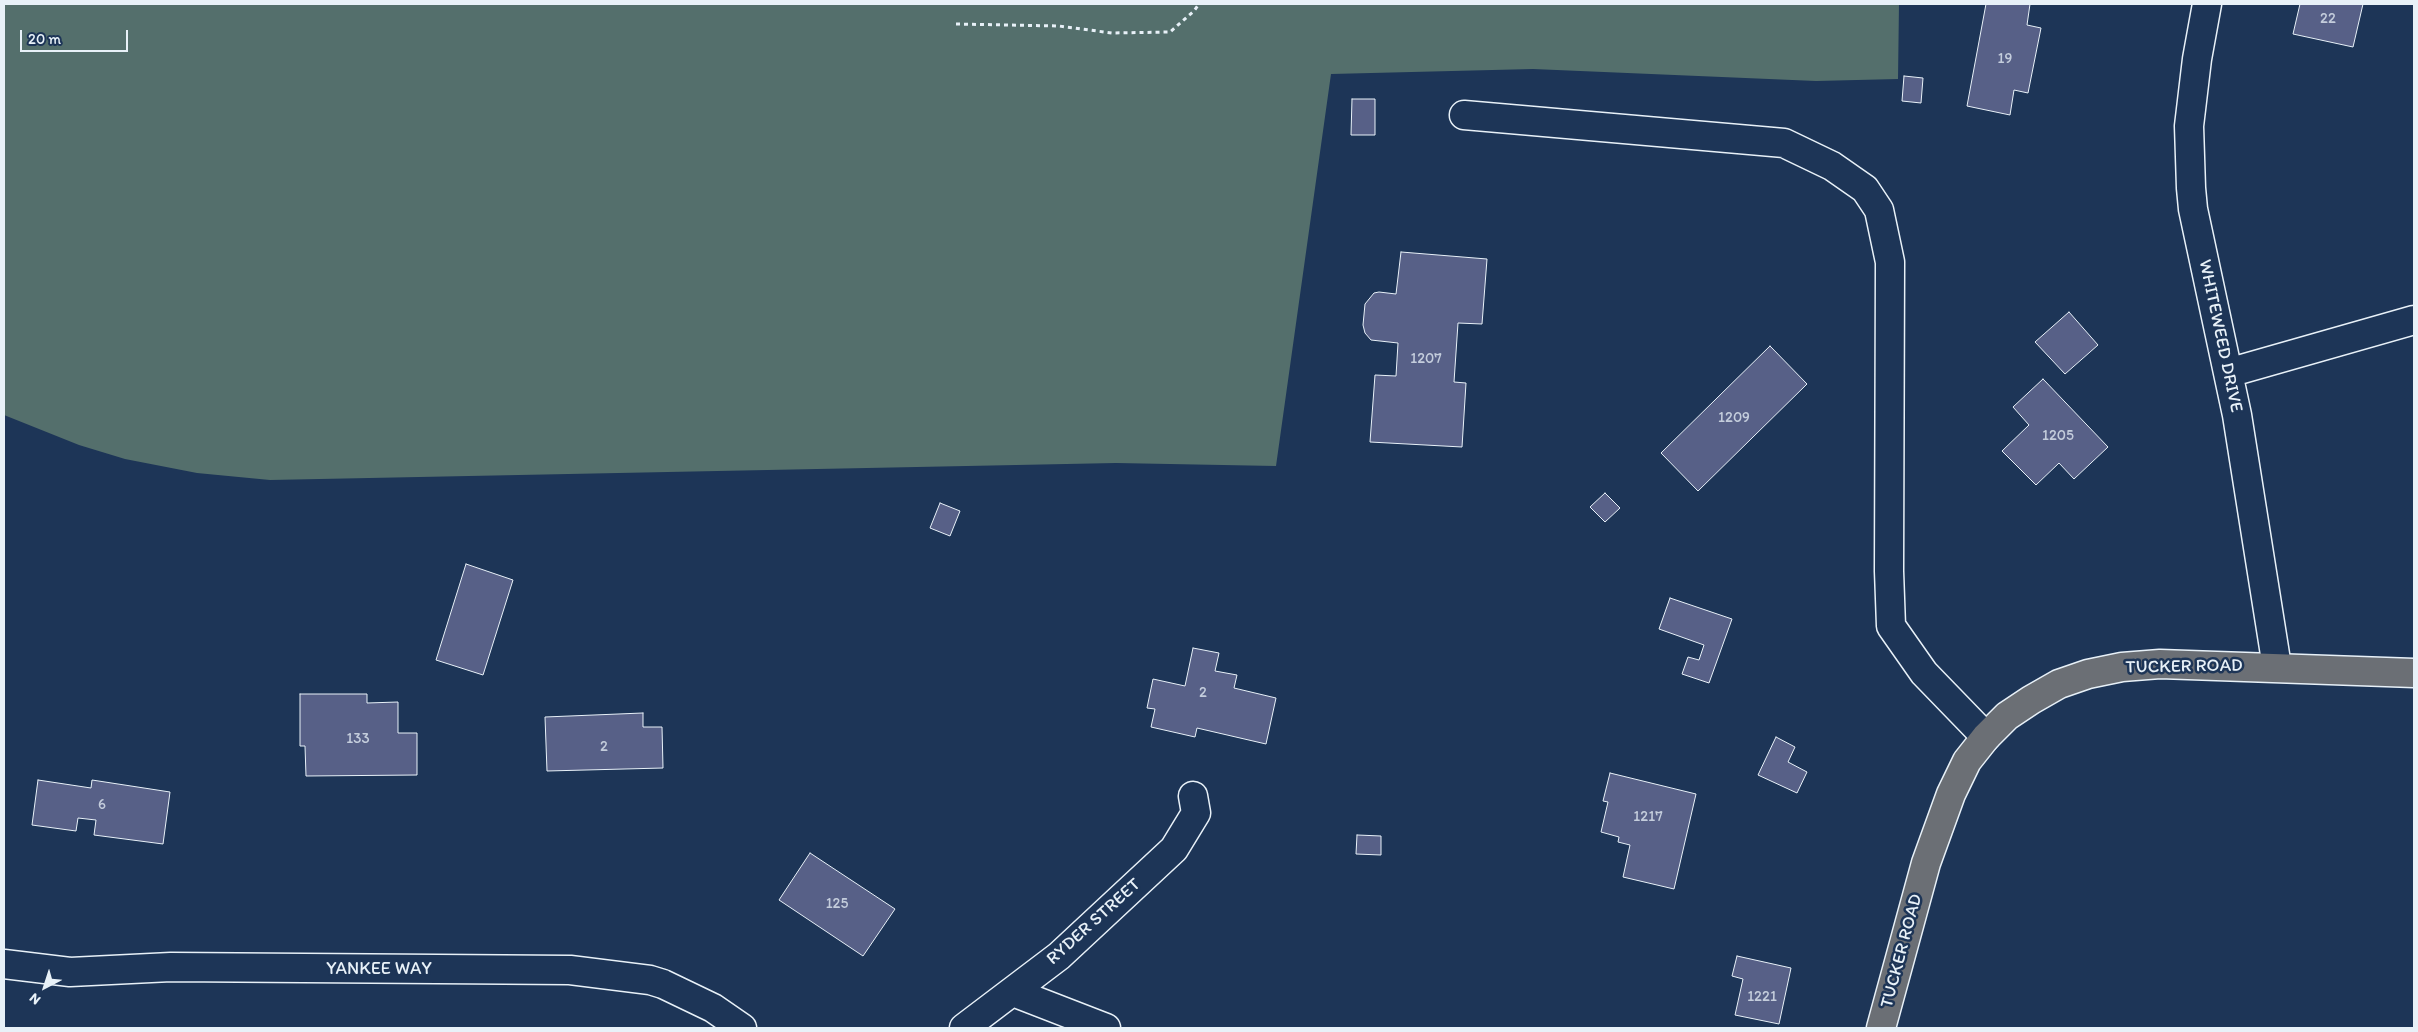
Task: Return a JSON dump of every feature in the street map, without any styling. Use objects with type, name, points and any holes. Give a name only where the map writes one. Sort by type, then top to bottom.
[{"type":"main road","name":"TUCKER ROAD","points":[[1881,1028],[1926,863],[1951,794],[1967,761],[1986,737],[2008,716],[2031,700],[2059,684],[2088,674],[2122,667],[2160,664],[2414,673]]},
{"type":"street","name":"WHITEWEED DRIVE","points":[[2207,4],[2191,98],[2189,166],[2193,209],[2237,415],[2277,667]]},
{"type":"street","points":[[1464,115],[1784,143],[1832,166],[1865,189],[1878,210],[1890,262],[1889,571],[1891,626],[1924,673],[1986,737]]},
{"type":"street","points":[[2228,373],[2414,320]]},
{"type":"street","name":"RYDER STREET","points":[[964,1028],[1059,956],[1174,849],[1196,813],[1193,796]]},
{"type":"street","name":"YANKEE WAY","points":[[4,964],[14,967],[70,972],[172,967],[570,970],[650,980],[663,984],[712,1008],[742,1028]]},
{"type":"street","points":[[1012,992],[1106,1028]]},
{"type":"path","points":[[956,24],[1059,26],[1112,33],[1170,32],[1194,11],[1199,4]]},
{"type":"green space","points":[[4,4],[1899,4],[1898,79],[1816,81],[1533,69],[1331,74],[1276,466],[1116,463],[270,480],[197,473],[125,459],[79,445],[4,415]]},
{"type":"building","points":[[1986,4],[2030,4],[2027,25],[2041,28],[2028,93],[2014,90],[2010,115],[1967,106]]},
{"type":"building","points":[[2300,4],[2363,4],[2353,47],[2293,34]]},
{"type":"building","points":[[1904,76],[1923,78],[1921,103],[1902,101]]},
{"type":"building","points":[[1352,99],[1375,99],[1375,135],[1351,135]]},
{"type":"building","points":[[1401,252],[1487,259],[1482,324],[1458,323],[1454,382],[1466,383],[1462,447],[1370,442],[1375,375],[1396,376],[1398,343],[1371,340],[1365,333],[1363,325],[1365,304],[1374,293],[1396,294]]},
{"type":"building","points":[[2069,312],[2098,345],[2065,374],[2035,342]]},
{"type":"building","points":[[1770,346],[1807,384],[1698,491],[1661,453]]},
{"type":"building","points":[[2043,379],[2108,447],[2074,479],[2059,463],[2036,485],[2002,451],[2029,425],[2013,407]]},
{"type":"building","points":[[1605,493],[1620,508],[1605,522],[1590,507]]},
{"type":"building","points":[[940,503],[960,511],[950,536],[930,528]]},
{"type":"building","points":[[466,564],[513,580],[483,675],[436,660]]},
{"type":"building","points":[[1670,598],[1732,619],[1709,683],[1682,674],[1688,657],[1699,660],[1704,645],[1659,629]]},
{"type":"building","points":[[1193,648],[1219,653],[1215,671],[1237,675],[1234,688],[1276,698],[1266,744],[1197,728],[1195,737],[1151,727],[1155,709],[1147,708],[1153,679],[1185,686]]},
{"type":"building","points":[[300,694],[367,694],[367,703],[398,702],[398,733],[417,733],[417,775],[306,776],[305,746],[300,746]]},
{"type":"building","points":[[643,713],[643,727],[662,727],[663,768],[547,771],[545,717]]},
{"type":"building","points":[[1776,737],[1795,747],[1788,762],[1807,772],[1797,793],[1758,775]]},
{"type":"building","points":[[1610,773],[1696,794],[1674,889],[1623,877],[1630,845],[1618,842],[1619,837],[1601,832],[1608,802],[1603,801]]},
{"type":"building","points":[[38,780],[91,788],[92,780],[170,792],[163,844],[94,835],[96,820],[78,818],[76,831],[32,825]]},
{"type":"building","points":[[1357,835],[1381,836],[1381,855],[1356,854]]},
{"type":"building","points":[[810,853],[895,909],[863,956],[779,900]]},
{"type":"building","points":[[1737,956],[1791,968],[1779,1024],[1735,1015],[1743,979],[1732,976]]}]
